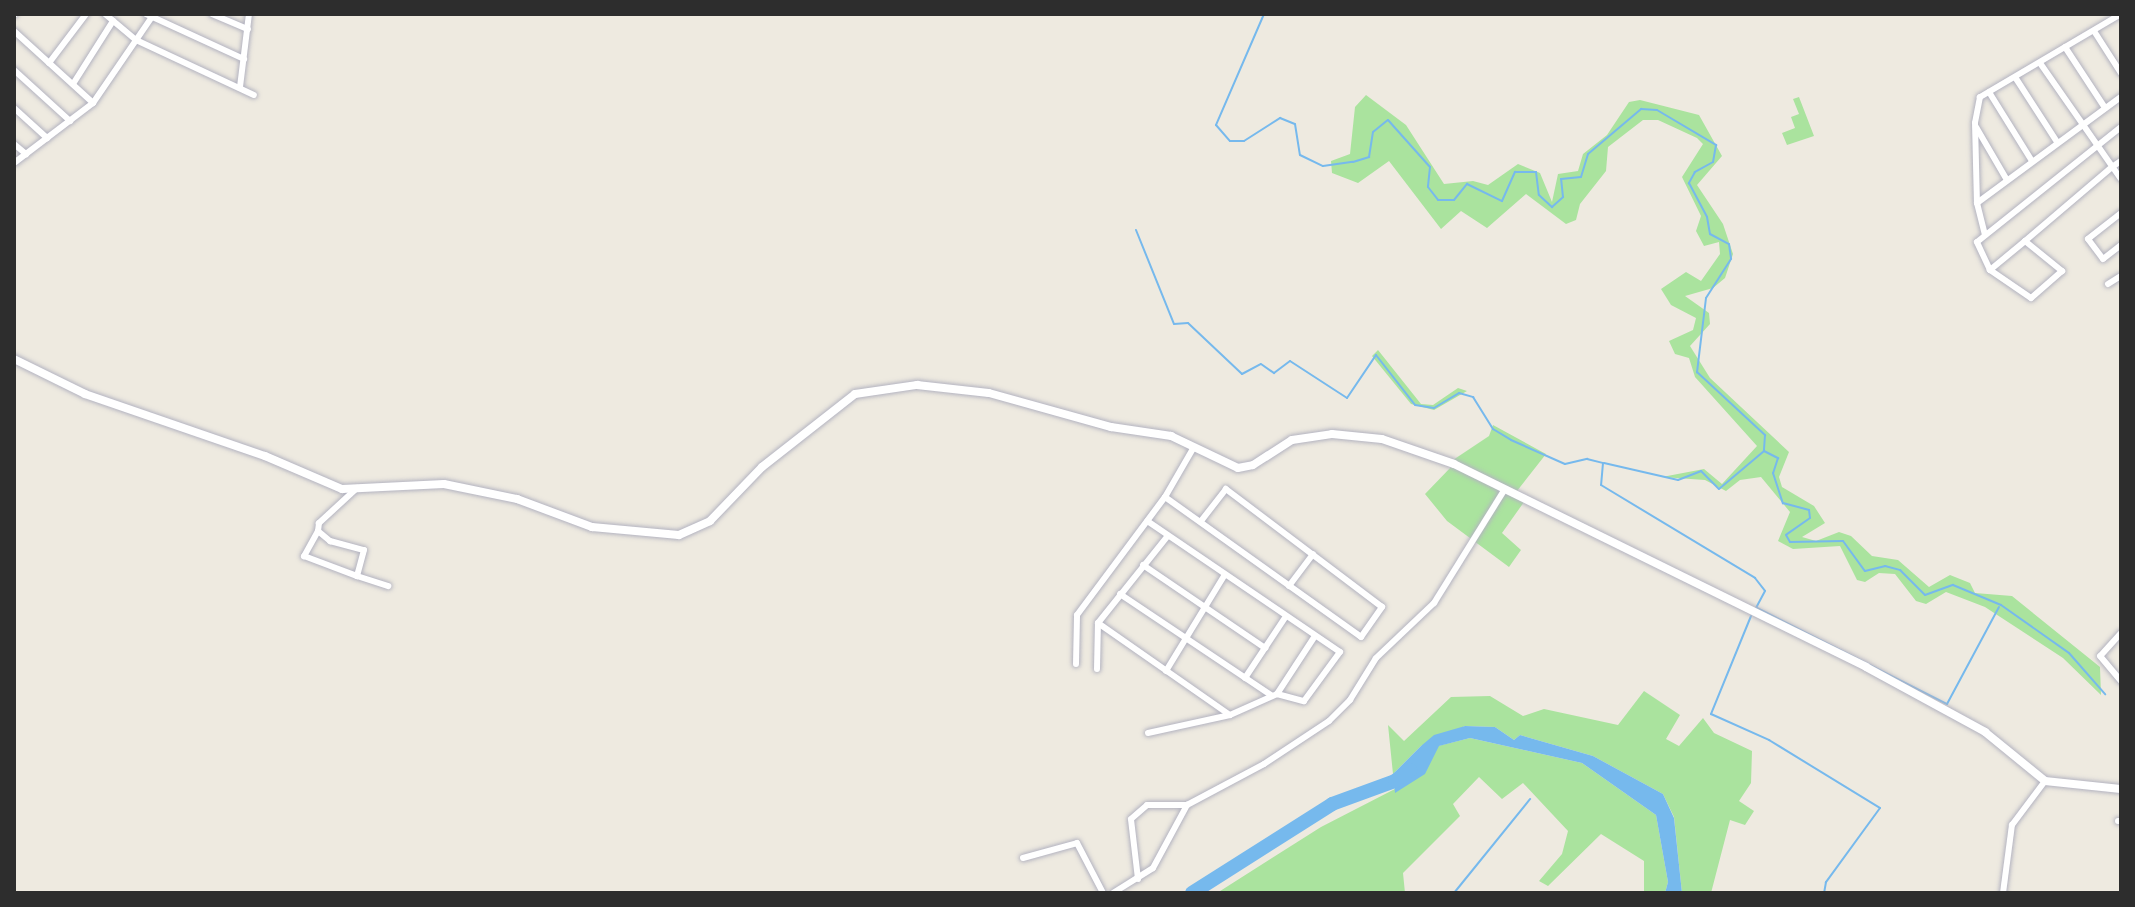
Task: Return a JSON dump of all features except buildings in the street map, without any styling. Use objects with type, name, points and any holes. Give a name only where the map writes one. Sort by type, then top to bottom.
[{"type":"street","points":[[49,63],[86,14]]},
{"type":"street","points":[[105,14],[136,40],[254,95]]},
{"type":"street","points":[[212,14],[248,29]]},
{"type":"street","points":[[240,87],[249,14]]},
{"type":"street","points":[[14,163],[93,103],[151,15],[244,59]]},
{"type":"street","points":[[1985,235],[1977,203],[1975,123],[1980,97],[2120,16]]},
{"type":"street","points":[[73,84],[113,21]]},
{"type":"street","points":[[14,31],[93,103]]},
{"type":"street","points":[[2094,31],[2121,73]]},
{"type":"street","points":[[2065,47],[2105,108]]},
{"type":"street","points":[[2040,63],[2121,179]]},
{"type":"street","points":[[14,70],[70,121]]},
{"type":"street","points":[[2015,77],[2057,142]]},
{"type":"street","points":[[1989,92],[2032,161]]},
{"type":"street","points":[[1977,203],[2121,97]]},
{"type":"street","points":[[14,108],[47,138]]},
{"type":"street","points":[[1975,123],[2007,180]]},
{"type":"street","points":[[2025,241],[2062,271],[2031,298],[1990,270],[1977,242],[2121,127]]},
{"type":"street","points":[[14,144],[26,154]]},
{"type":"street","points":[[1990,270],[2121,161]]},
{"type":"street","points":[[2103,259],[2088,239],[2120,217]]},
{"type":"street","points":[[2094,266],[2121,245]]},
{"type":"street","points":[[2108,284],[2121,276]]},
{"type":"street","points":[[14,359],[85,394],[265,456],[342,489],[444,484],[517,499],[592,527],[679,535],[710,521],[762,467],[855,394],[917,385],[989,393],[1111,427],[1171,436],[1245,468],[1292,440],[1332,434],[1382,439],[1505,489],[1906,689],[1985,732],[2045,781],[2121,789]]},
{"type":"street","points":[[1076,664],[1077,615],[1165,497],[1194,447]]},
{"type":"street","points":[[357,488],[319,523],[318,531],[304,556],[388,586]]},
{"type":"street","points":[[1165,497],[1361,637],[1382,607],[1226,489],[1201,521]]},
{"type":"street","points":[[1138,879],[1131,819],[1147,805],[1187,805],[1264,764],[1342,708],[1376,658],[1434,603],[1505,489]]},
{"type":"street","points":[[1120,594],[1185,640],[1274,695],[1304,701],[1340,652],[1147,521]]},
{"type":"street","points":[[318,531],[330,541],[364,550],[357,576]]},
{"type":"street","points":[[1097,669],[1098,623],[1167,537]]},
{"type":"street","points":[[1289,586],[1313,554]]},
{"type":"street","points":[[1143,565],[1265,648]]},
{"type":"street","points":[[1166,671],[1224,576]]},
{"type":"street","points":[[1245,678],[1286,616]]},
{"type":"street","points":[[1098,623],[1230,715]]},
{"type":"street","points":[[2121,633],[2100,656],[2121,681]]},
{"type":"street","points":[[1148,733],[1230,715],[1274,695],[1315,636]]},
{"type":"street","points":[[2003,893],[2012,825],[2045,781]]},
{"type":"street","points":[[1113,893],[1138,879],[1158,862],[1187,805]]},
{"type":"street","points":[[1023,858],[1077,843],[1103,893]]},
{"type":"green space","points":[[1366,95],[1406,125],[1444,184],[1473,181],[1488,185],[1518,164],[1540,173],[1552,202],[1558,174],[1578,171],[1583,154],[1607,135],[1629,102],[1640,100],[1699,115],[1722,156],[1697,185],[1723,224],[1733,254],[1725,278],[1713,288],[1685,296],[1709,313],[1710,324],[1690,346],[1710,378],[1789,452],[1779,477],[1782,487],[1814,506],[1825,523],[1802,537],[1816,541],[1839,532],[1851,536],[1872,556],[1898,560],[1929,587],[1950,575],[1970,583],[1975,593],[2012,596],[2100,667],[2101,695],[2063,658],[1985,607],[1946,592],[1926,604],[1916,601],[1895,574],[1879,573],[1865,582],[1857,580],[1840,546],[1793,549],[1778,541],[1790,512],[1761,477],[1740,480],[1726,491],[1705,480],[1662,477],[1704,469],[1722,484],[1757,446],[1695,377],[1689,358],[1675,354],[1669,341],[1693,330],[1696,318],[1671,305],[1661,289],[1686,272],[1701,281],[1720,254],[1719,242],[1704,246],[1696,231],[1701,216],[1682,177],[1703,144],[1697,138],[1658,120],[1643,120],[1608,147],[1606,171],[1580,204],[1576,220],[1566,224],[1526,194],[1487,228],[1461,211],[1441,229],[1389,161],[1358,183],[1332,173],[1331,161],[1350,154],[1355,107]]},
{"type":"green space","points":[[1799,97],[1814,136],[1787,145],[1782,133],[1795,128],[1791,117],[1799,114],[1793,99]]},
{"type":"green space","points":[[1378,350],[1421,404],[1433,405],[1458,388],[1467,391],[1434,410],[1411,404],[1372,356]]},
{"type":"green space","points":[[1493,425],[1546,454],[1517,491],[1453,460],[1489,436]]},
{"type":"green space","points":[[1452,466],[1524,502],[1502,533],[1521,550],[1509,567],[1447,521],[1425,494]]},
{"type":"green space","points":[[1644,691],[1680,715],[1666,739],[1679,746],[1703,718],[1714,733],[1752,751],[1751,783],[1739,801],[1754,811],[1745,825],[1730,820],[1711,893],[1682,893],[1674,817],[1663,794],[1593,756],[1520,735],[1514,740],[1495,727],[1465,726],[1421,746],[1393,774],[1388,725],[1404,741],[1451,697],[1490,696],[1523,716],[1544,709],[1618,725]]},
{"type":"green space","points":[[1470,738],[1582,763],[1656,815],[1668,882],[1665,893],[1644,893],[1644,861],[1601,834],[1548,886],[1539,881],[1562,854],[1568,831],[1523,783],[1502,799],[1479,777],[1453,804],[1460,816],[1403,873],[1405,893],[1217,893],[1321,827],[1424,774],[1438,746]]},
{"type":"water","points":[[1465,726],[1495,727],[1514,740],[1520,735],[1593,756],[1663,794],[1674,818],[1682,893],[1665,893],[1668,882],[1656,815],[1582,763],[1470,738],[1439,746],[1425,774],[1395,793],[1393,774],[1421,746],[1434,735]]},
{"type":"waterway","points":[[1264,14],[1216,125],[1230,141],[1244,141],[1280,118],[1295,124],[1300,155],[1323,166],[1369,157],[1373,132],[1388,120],[1430,167],[1428,187],[1438,200],[1454,200],[1467,184],[1502,201],[1515,172],[1536,172],[1539,195],[1552,207],[1563,197],[1561,179],[1581,177],[1588,154],[1641,109],[1657,110],[1716,145],[1713,162],[1695,172],[1689,183],[1707,217],[1710,234],[1729,244],[1731,259],[1706,298],[1697,372],[1765,435],[1764,451],[1778,458],[1773,473],[1783,503],[1809,510],[1810,518],[1786,535],[1790,542],[1843,541],[1865,571],[1885,566],[1900,570],[1925,595],[1953,585],[2001,605],[2069,653],[2105,694]]},
{"type":"waterway","points":[[1136,230],[1174,324],[1188,323],[1242,374],[1261,364],[1274,373],[1290,361],[1347,398],[1376,355],[1415,405],[1434,408],[1459,393],[1473,397],[1493,429],[1511,440],[1565,464],[1587,459],[1603,463],[1601,485],[1755,578],[1765,591],[1756,608]]},
{"type":"waterway","points":[[1604,463],[1678,480],[1701,471],[1719,489],[1764,451]]},
{"type":"waterway","points":[[1757,608],[1947,704],[1999,607]]},
{"type":"waterway","points":[[1751,616],[1711,714],[1769,740],[1880,808],[1826,882],[1824,893]]},
{"type":"waterway","points":[[1192,893],[1332,804],[1395,781],[1410,770]]},
{"type":"waterway","points":[[1454,893],[1530,799]]}]
